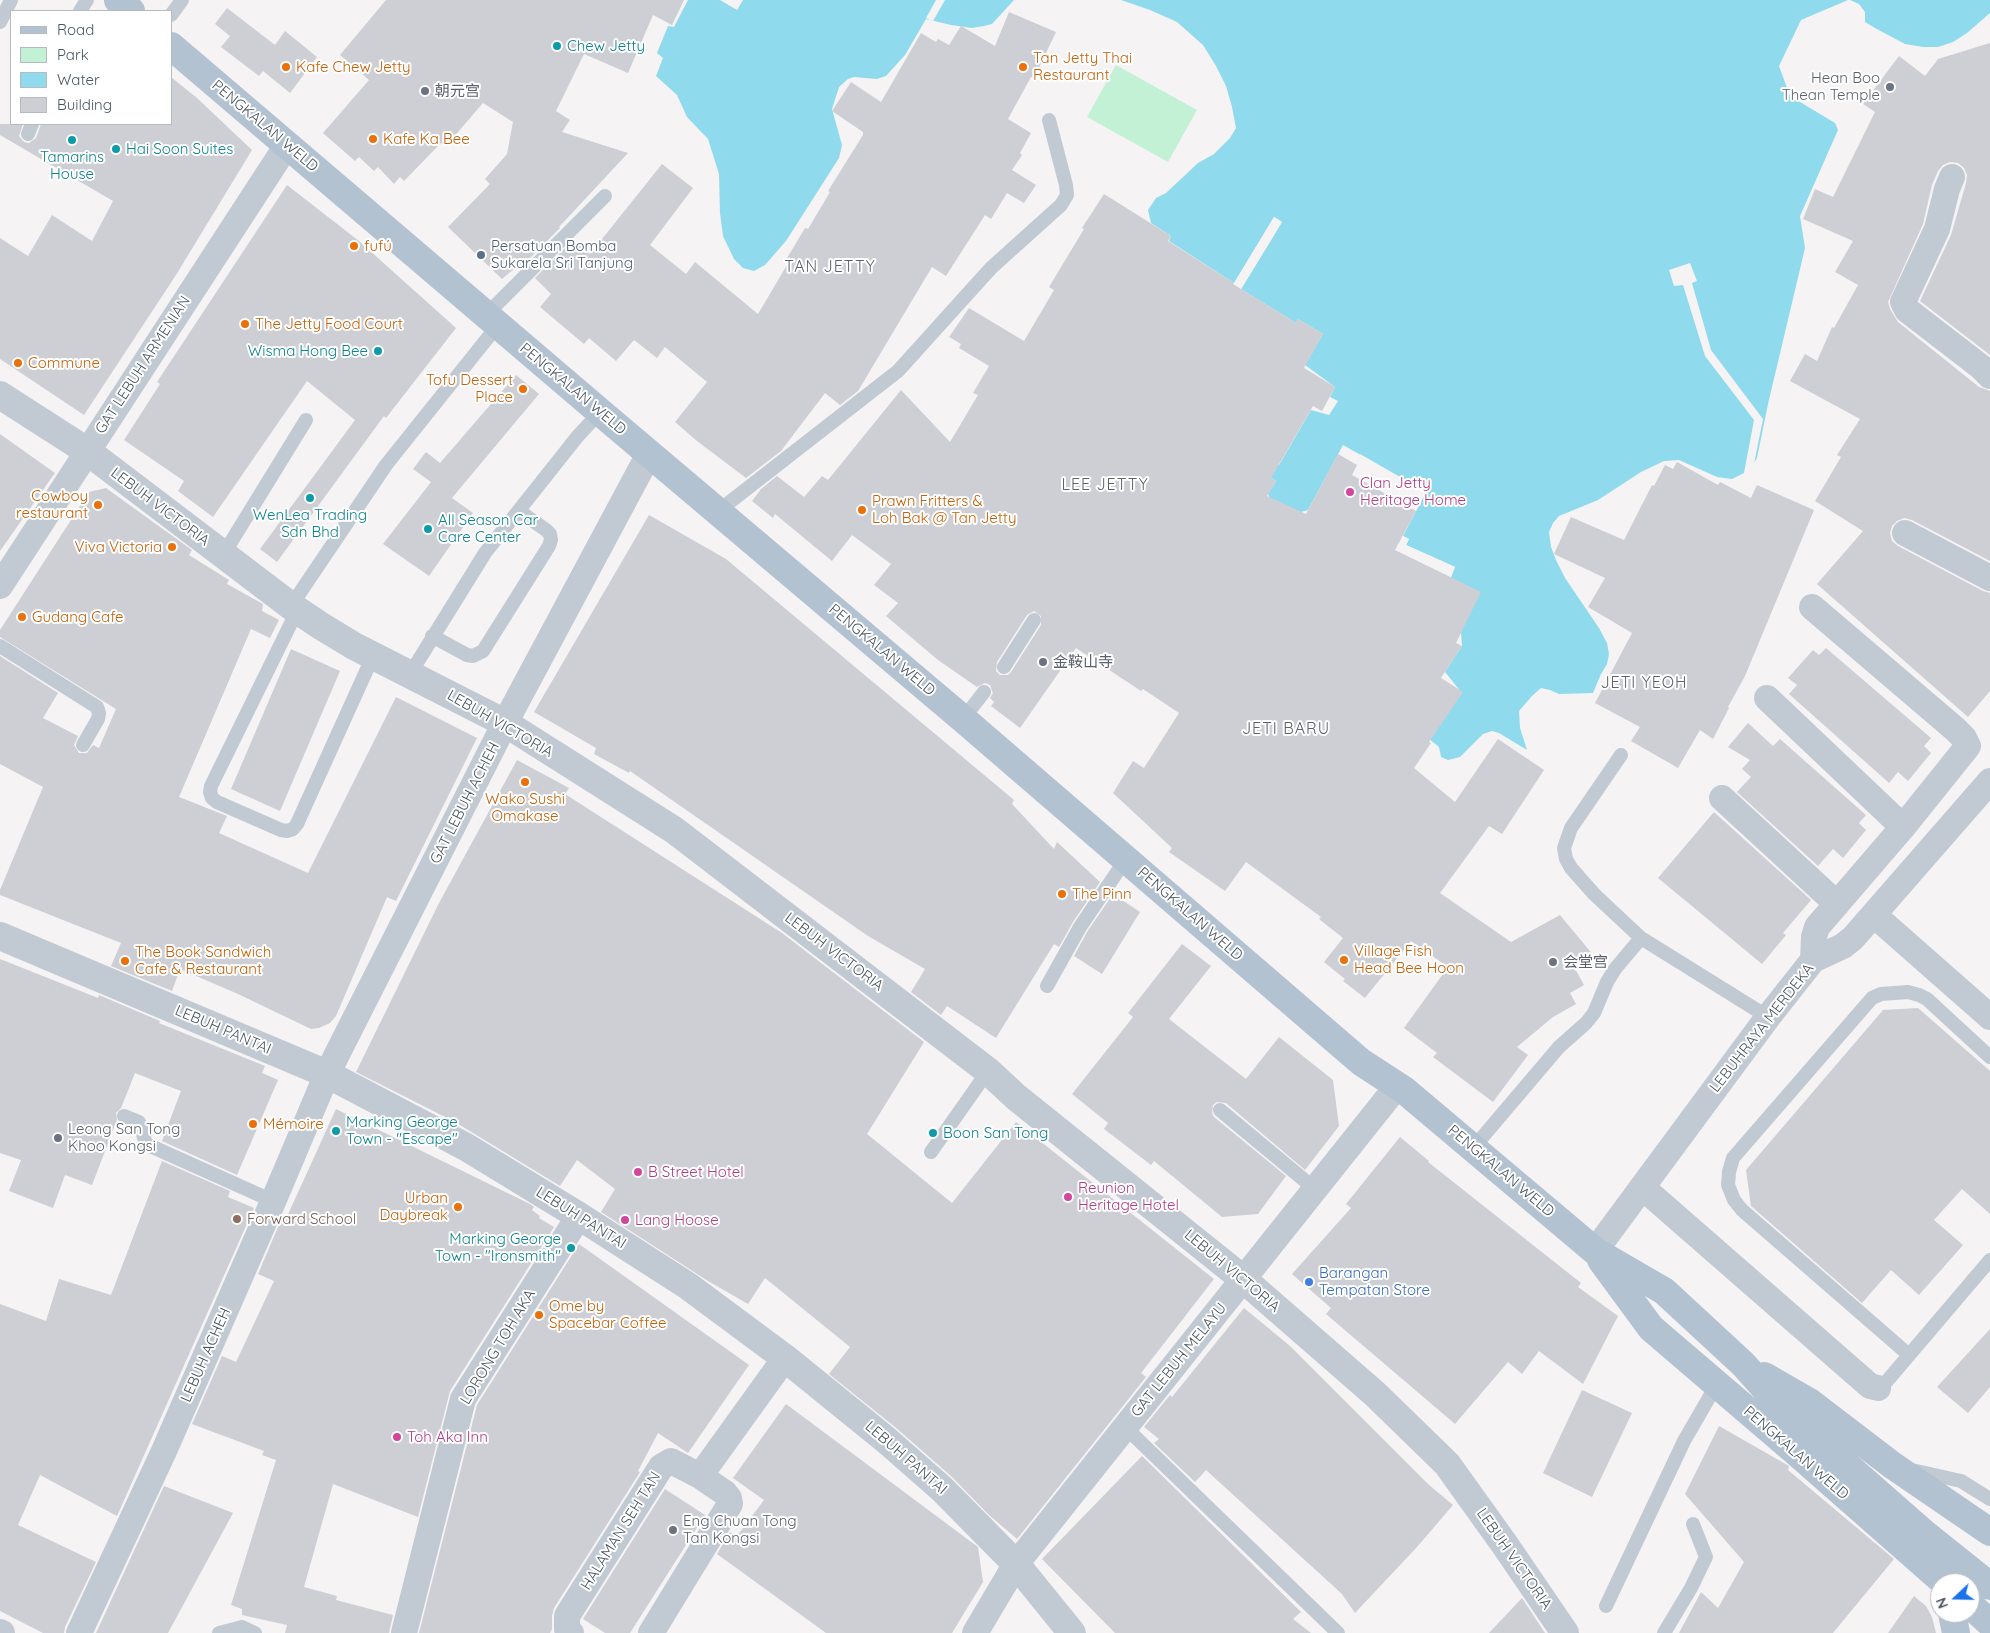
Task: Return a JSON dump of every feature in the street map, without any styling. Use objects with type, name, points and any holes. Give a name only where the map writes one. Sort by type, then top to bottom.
[{"type":"main road","points":[[118,0],[129,10]]},
{"type":"main road","name":"PENGKALAN WELD","points":[[172,47],[717,512],[963,719],[1361,1062],[1398,1085],[1474,1147],[1595,1251],[1664,1290],[1743,1364],[1786,1412],[1925,1534],[1990,1586]]},
{"type":"main road","name":"PENGKALAN WELD","points":[[1595,1251],[1651,1328],[1930,1573]]},
{"type":"main road","name":"PENGKALAN WELD","points":[[1743,1364],[1811,1403],[1892,1465],[1990,1532]]},
{"type":"main road","points":[[1980,1614],[1990,1623]]},
{"type":"street","name":"GAT LEBUH ARMENIAN","points":[[0,586],[287,145]]},
{"type":"street","points":[[1952,177],[1937,229],[1903,302],[1908,310],[1990,376]]},
{"type":"street","name":"LEBUH VICTORIA","points":[[0,395],[87,451],[294,608],[354,646],[505,723],[674,830],[988,1071],[1016,1097],[1243,1279],[1375,1394],[1447,1464],[1506,1545],[1565,1633]]},
{"type":"street","name":"GAT LEBUH ACHEH","points":[[326,1074],[505,723],[650,454]]},
{"type":"street","points":[[1905,533],[1990,578]]},
{"type":"street","points":[[1812,607],[1955,729],[1964,738],[1968,746],[1903,827],[1817,927],[1814,937],[1813,960]]},
{"type":"street","points":[[1767,698],[1903,827]]},
{"type":"street","name":"LEBUHRAYA MERDEKA","points":[[1595,1251],[1768,1017],[1813,960],[1843,946],[1852,938],[1990,780]]},
{"type":"street","points":[[1722,798],[1837,904]]},
{"type":"street","points":[[1874,915],[1990,1017]]},
{"type":"street","name":"LEBUH PANTAI","points":[[0,936],[326,1074],[466,1147],[688,1286],[785,1358],[885,1438],[935,1483],[1016,1564],[1072,1633]]},
{"type":"street","name":"LEBUH ACHEH","points":[[79,1633],[164,1451],[326,1074]]},
{"type":"street","name":"GAT LEBUH MELAYU","points":[[975,1633],[1016,1564],[1398,1085]]},
{"type":"street","points":[[1642,1187],[1870,1386],[1878,1388]]},
{"type":"street","name":"LORONG TOH AKA","points":[[404,1633],[463,1399],[579,1216]]},
{"type":"street","points":[[700,1476],[785,1358]]},
{"type":"street","name":"HALAMAN SEH TAN","points":[[571,1633],[567,1629],[567,1616],[661,1467],[671,1461],[700,1476],[725,1493],[729,1498],[730,1504],[651,1633]]},
{"type":"lane","points":[[0,22],[11,0]]},
{"type":"lane","points":[[172,14],[182,0]]},
{"type":"lane","points":[[717,512],[898,371],[991,268],[1061,205],[1067,195],[1066,185],[1049,120]]},
{"type":"lane","points":[[373,656],[297,824],[293,829],[281,830],[217,802],[212,798],[211,786],[294,608],[386,465],[492,320],[606,196]]},
{"type":"lane","points":[[410,674],[432,636],[486,553],[577,437],[600,412]]},
{"type":"lane","points":[[223,555],[306,420]]},
{"type":"lane","points":[[432,636],[467,655],[473,656],[483,651],[549,546],[550,534],[520,511]]},
{"type":"lane","points":[[1004,668],[1034,620]]},
{"type":"lane","points":[[0,646],[97,707],[98,719],[83,745]]},
{"type":"lane","points":[[963,719],[984,692]]},
{"type":"lane","points":[[1621,755],[1571,828],[1564,848],[1566,859],[1571,868],[1594,894],[1641,938],[1768,1017]]},
{"type":"lane","points":[[1047,986],[1080,927],[1126,859]]},
{"type":"lane","points":[[1474,1147],[1559,1047],[1594,1013],[1614,969],[1641,938]]},
{"type":"lane","points":[[1909,1355],[1742,1210],[1734,1200],[1728,1185],[1729,1172],[1734,1158],[1744,1145],[1865,1005],[1872,998],[1880,994],[1908,992],[1919,995],[1927,1000],[1990,1058]]},
{"type":"lane","points":[[930,1152],[988,1071]]},
{"type":"lane","points":[[1220,1110],[1315,1189]]},
{"type":"lane","points":[[124,1116],[138,1122],[146,1144],[273,1201]]},
{"type":"lane","points":[[1878,1388],[1887,1381],[1990,1260]]},
{"type":"lane","points":[[1606,1606],[1684,1441],[1717,1384]]},
{"type":"lane","points":[[1125,1427],[1338,1633]]},
{"type":"lane","points":[[1892,1465],[1961,1481],[1990,1498]]},
{"type":"lane","points":[[1664,1633],[1691,1588],[1706,1557],[1693,1524]]},
{"type":"lane","points":[[219,1633],[242,1627],[255,1633]]},
{"type":"green space","points":[[1116,65],[1197,110],[1168,162],[1087,117]]},
{"type":"water","points":[[688,0],[720,0],[737,10],[743,0],[1014,0],[992,24],[984,26],[972,28],[926,19],[905,55],[886,76],[877,79],[854,77],[848,79],[839,87],[832,109],[842,145],[839,158],[786,241],[765,265],[754,271],[743,268],[734,259],[723,236],[720,213],[719,174],[708,139],[687,117],[677,95],[656,76],[663,58],[657,53],[668,26],[674,27]]},
{"type":"water","points":[[1121,0],[1848,0],[1801,20],[1779,66],[1790,96],[1835,123],[1838,130],[1800,216],[1805,248],[1757,458],[1750,470],[1732,479],[1717,477],[1679,460],[1664,461],[1641,472],[1598,500],[1559,516],[1553,523],[1549,532],[1551,547],[1556,560],[1565,578],[1599,628],[1607,643],[1609,654],[1607,664],[1593,693],[1559,694],[1541,688],[1519,711],[1520,728],[1527,750],[1499,733],[1492,731],[1483,734],[1460,757],[1448,760],[1441,757],[1439,747],[1428,738],[1462,693],[1445,672],[1462,646],[1451,577],[1455,567],[1406,545],[1409,539],[1403,536],[1426,492],[1343,445],[1308,510],[1301,512],[1271,501],[1268,494],[1276,481],[1246,462],[1252,451],[1279,465],[1311,410],[1329,415],[1338,401],[1330,397],[1335,387],[1305,365],[1323,334],[1298,319],[1296,323],[1241,289],[1282,222],[1274,217],[1234,283],[1169,241],[1171,236],[1151,223],[1148,210],[1156,198],[1166,193],[1198,163],[1214,154],[1230,138],[1236,128],[1226,86],[1203,45],[1177,22]]},
{"type":"water","points":[[1850,0],[1990,0],[1990,13],[1967,33],[1953,42],[1938,47],[1923,47],[1905,44],[1865,22],[1865,12],[1859,4]]},
{"type":"pier","points":[[936,0],[945,0],[933,21],[926,18]]},
{"type":"pier","points":[[1274,217],[1282,222],[1240,291],[1239,288],[1279,223],[1275,220],[1236,284],[1233,285]]},
{"type":"pier","points":[[1690,263],[1697,281],[1692,283],[1711,350],[1763,419],[1753,469],[1743,478],[1754,420],[1705,356],[1683,285],[1674,286],[1669,270]]},
{"type":"pier","points":[[1360,454],[1426,492],[1416,511],[1414,510],[1423,493],[1359,456]]},
{"type":"pier","points":[[1403,536],[1409,539],[1406,545],[1455,567],[1451,577],[1448,576],[1452,568],[1404,547],[1405,540],[1402,538]]},
{"type":"building","points":[[386,0],[684,0],[672,25],[653,15],[628,73],[584,54],[556,111],[570,120],[562,132],[628,153],[560,228],[522,266],[520,264],[502,279],[448,227],[490,184],[485,179],[507,154],[513,122],[483,103],[446,146],[441,143],[404,181],[400,177],[394,184],[378,167],[374,171],[359,157],[355,161],[323,133],[369,80],[340,55]]},
{"type":"building","points":[[227,8],[275,45],[285,31],[317,57],[290,93],[263,71],[259,76],[221,47],[230,36],[215,24]]},
{"type":"building","points":[[1009,12],[1056,32],[1034,78],[1031,77],[1008,119],[1031,133],[1020,153],[1022,155],[1012,170],[1036,185],[1024,203],[1007,193],[991,219],[985,215],[946,276],[932,267],[858,391],[840,405],[825,393],[781,451],[746,478],[675,422],[707,382],[665,347],[657,358],[634,340],[616,361],[589,338],[584,344],[540,307],[551,294],[535,278],[573,240],[590,254],[662,164],[693,188],[650,245],[686,274],[695,262],[758,314],[790,260],[787,258],[805,228],[808,229],[830,192],[828,191],[863,135],[863,132],[832,111],[851,82],[881,102],[921,33],[936,42],[938,39],[949,45],[961,26],[995,46]]},
{"type":"building","points":[[1990,43],[1990,355],[1920,301],[1951,235],[1966,183],[1967,175],[1964,168],[1958,163],[1950,162],[1943,165],[1938,171],[1932,185],[1923,224],[1888,302],[1898,322],[1979,387],[1990,391],[1990,561],[1912,520],[1904,518],[1897,521],[1892,526],[1890,533],[1892,541],[1898,546],[1990,593],[1990,691],[1968,717],[1817,584],[1863,531],[1815,501],[1841,457],[1837,455],[1860,419],[1790,381],[1805,354],[1817,361],[1832,327],[1834,328],[1858,285],[1835,272],[1853,241],[1803,219],[1815,189],[1833,197],[1875,112],[1863,104],[1899,56],[1925,76],[1938,59]]},
{"type":"building","points":[[172,78],[197,98],[252,150],[176,275],[84,415],[0,359],[0,238],[28,256],[52,215],[92,241],[113,201],[0,135],[0,124],[23,125],[19,136],[24,142],[29,143],[36,138],[41,125],[172,125]]},
{"type":"building","points":[[287,185],[359,241],[456,328],[386,418],[384,416],[277,562],[260,549],[355,420],[307,381],[213,517],[178,491],[184,481],[124,440],[160,384],[157,382]]},
{"type":"building","points":[[1104,194],[1171,236],[1168,241],[1233,284],[1296,323],[1298,319],[1323,334],[1304,368],[1335,387],[1322,411],[1313,406],[1271,478],[1276,481],[1267,496],[1306,514],[1338,454],[1357,465],[1352,475],[1416,511],[1395,550],[1481,592],[1456,643],[1462,646],[1441,678],[1463,692],[1414,768],[1455,802],[1498,739],[1544,770],[1502,834],[1489,826],[1440,893],[1511,942],[1560,915],[1594,956],[1574,967],[1584,985],[1570,993],[1576,1004],[1553,1017],[1517,1047],[1528,1055],[1493,1102],[1433,1057],[1437,1053],[1404,1028],[1448,967],[1411,941],[1365,998],[1343,981],[1345,979],[1324,962],[1343,938],[1319,919],[1321,917],[1246,862],[1225,891],[1169,852],[1172,848],[1113,793],[1133,761],[1144,768],[1179,713],[1143,689],[1141,691],[1076,648],[1020,728],[991,706],[994,702],[990,698],[993,693],[990,685],[985,683],[977,687],[938,660],[886,616],[898,603],[874,585],[891,564],[852,535],[832,561],[775,514],[773,518],[752,501],[761,489],[777,476],[804,497],[822,476],[828,480],[901,390],[950,442],[978,395],[973,393],[989,366],[959,348],[961,344],[949,337],[969,308],[1024,341],[1054,290],[1049,287],[1084,229],[1082,228]],"holes":[[[1034,611],[1041,616],[1041,625],[1011,672],[1008,675],[1000,675],[996,671],[997,662],[1027,615]]]},
{"type":"building","points":[[516,375],[539,394],[452,498],[473,513],[429,576],[383,544],[431,482],[413,469],[426,452],[440,463]]},
{"type":"building","points":[[0,434],[55,473],[0,551]]},
{"type":"building","points":[[1677,462],[1718,485],[1720,482],[1751,498],[1757,485],[1814,510],[1745,676],[1713,739],[1700,730],[1678,768],[1631,741],[1640,727],[1595,703],[1632,633],[1588,607],[1605,578],[1554,554],[1571,517],[1624,540],[1652,485],[1654,486],[1665,465],[1673,469]]},
{"type":"building","points":[[106,488],[192,550],[189,555],[229,580],[227,584],[263,604],[262,611],[279,620],[270,638],[251,629],[179,797],[227,816],[219,833],[308,873],[396,697],[477,738],[396,901],[387,897],[336,1016],[330,1023],[319,1028],[311,1029],[180,969],[172,991],[111,966],[121,943],[0,895],[0,890],[43,787],[0,764],[0,656],[58,693],[43,718],[78,736],[74,745],[79,753],[87,753],[93,745],[99,748],[116,709],[0,637],[0,630],[89,492]]},
{"type":"building","points":[[649,515],[726,559],[1014,800],[1012,804],[1054,849],[1057,842],[1100,882],[1059,947],[1054,944],[996,1038],[947,1006],[941,1015],[911,992],[925,969],[868,936],[630,771],[629,773],[594,754],[596,748],[534,712]]},
{"type":"building","points":[[1826,648],[1931,738],[1924,746],[1931,753],[1908,781],[1898,772],[1889,783],[1789,694],[1797,685],[1788,678],[1813,650],[1819,655]]},
{"type":"building","points":[[291,649],[340,671],[280,811],[231,789]]},
{"type":"building","points":[[1748,723],[1773,746],[1780,739],[1866,815],[1859,823],[1866,830],[1843,858],[1833,849],[1818,866],[1737,792],[1751,777],[1742,769],[1750,760],[1728,747]]},
{"type":"building","points":[[517,760],[569,788],[565,794],[782,933],[924,1042],[867,1134],[952,1203],[1016,1122],[1214,1279],[1141,1373],[1146,1377],[1017,1539],[989,1515],[952,1477],[895,1427],[829,1374],[850,1347],[765,1278],[748,1304],[708,1281],[601,1212],[615,1189],[577,1160],[560,1186],[455,1122],[356,1072],[439,903]]},
{"type":"building","points":[[1714,812],[1811,900],[1783,933],[1786,935],[1762,964],[1658,878]]},
{"type":"building","points":[[1113,894],[1140,912],[1102,974],[1074,956],[1087,932]]},
{"type":"building","points":[[1182,944],[1211,966],[1169,1019],[1246,1079],[1279,1037],[1333,1080],[1339,1126],[1305,1170],[1226,1103],[1217,1102],[1213,1105],[1212,1113],[1214,1117],[1286,1176],[1258,1214],[1222,1217],[1154,1161],[1151,1165],[1104,1129],[1108,1123],[1072,1094],[1133,1017],[1128,1013]]},
{"type":"building","points":[[0,959],[98,998],[99,995],[160,1021],[159,1023],[265,1066],[262,1073],[278,1080],[237,1175],[162,1141],[181,1091],[135,1073],[121,1108],[116,1113],[117,1120],[92,1185],[65,1175],[53,1208],[9,1191],[21,1160],[0,1153]]},
{"type":"building","points":[[1918,1008],[1990,1071],[1990,1214],[1962,1189],[1934,1220],[1963,1245],[1919,1295],[1891,1270],[1862,1303],[1751,1206],[1746,1170],[1883,1010]]},
{"type":"building","points":[[336,1109],[530,1204],[534,1207],[532,1210],[540,1216],[539,1218],[554,1227],[450,1391],[418,1517],[333,1484],[304,1587],[337,1596],[336,1600],[393,1615],[389,1633],[285,1633],[287,1625],[242,1615],[242,1609],[231,1605],[276,1460],[262,1455],[264,1451],[192,1424],[222,1356],[236,1362],[274,1281],[258,1274],[281,1220],[285,1221]]},
{"type":"building","points":[[1400,1137],[1428,1162],[1581,1283],[1578,1287],[1618,1316],[1583,1384],[1539,1351],[1522,1374],[1508,1362],[1455,1424],[1326,1314],[1331,1308],[1292,1274],[1351,1208],[1346,1204]]},
{"type":"building","points":[[162,1161],[230,1191],[228,1197],[254,1208],[117,1516],[40,1475],[18,1525],[96,1562],[65,1627],[64,1633],[43,1633],[0,1611],[0,1304],[46,1321],[59,1279],[111,1295]]},
{"type":"building","points":[[579,1244],[749,1365],[688,1453],[658,1433],[638,1471],[640,1472],[554,1608],[550,1633],[419,1633],[477,1405]]},
{"type":"building","points":[[1244,1308],[1290,1346],[1428,1484],[1453,1505],[1417,1547],[1355,1613],[1342,1594],[1206,1470],[1195,1482],[1154,1443],[1159,1439],[1144,1427],[1170,1395],[1172,1397]]},
{"type":"building","points":[[1990,1329],[1990,1387],[1968,1413],[1937,1387]]},
{"type":"building","points":[[1582,1390],[1632,1413],[1592,1497],[1543,1473]]},
{"type":"building","points":[[786,1404],[978,1547],[983,1582],[952,1633],[826,1633],[717,1554],[730,1532],[737,1536],[764,1500],[733,1478]]},
{"type":"building","points":[[1719,1426],[1789,1466],[1788,1470],[1894,1559],[1833,1633],[1679,1633],[1701,1592],[1718,1608],[1744,1562],[1685,1494]]},
{"type":"building","points":[[1142,1456],[1301,1612],[1293,1619],[1311,1633],[1115,1633],[1042,1559]]},
{"type":"building","points":[[164,1486],[233,1513],[168,1633],[96,1633]]},
{"type":"building","points":[[665,1489],[705,1515],[630,1633],[605,1633],[583,1619]]},
{"type":"building","points":[[1914,1596],[1926,1606],[1930,1613],[1930,1623],[1934,1623],[1936,1633],[1888,1633]]},
{"type":"building","points":[[1522,1598],[1545,1633],[1489,1633]]},
{"type":"place","name":"Chew Jetty","points":[[557,46]]},
{"type":"place","name":"Kafe Chew Jetty","points":[[286,67]]},
{"type":"place","name":"Tan Jetty Thai Restaurant","points":[[1023,67]]},
{"type":"place","name":"Hean Boo Thean Temple","points":[[1890,87]]},
{"type":"place","name":"朝元宫","points":[[425,91]]},
{"type":"place","name":"Kafe Ka Bee","points":[[373,139]]},
{"type":"place","name":"Tamarins House","points":[[72,140]]},
{"type":"place","name":"Hai Soon Suites","points":[[116,149]]},
{"type":"place","name":"fufú","points":[[354,246]]},
{"type":"place","name":"Persatuan Bomba Sukarela Sri Tanjung","points":[[481,255]]},
{"type":"place","name":"The Jetty Food Court","points":[[245,324]]},
{"type":"place","name":"Wisma Hong Bee","points":[[378,351]]},
{"type":"place","name":"Commune","points":[[18,363]]},
{"type":"place","name":"Tofu Dessert Place","points":[[523,389]]},
{"type":"place","name":"Clan Jetty Heritage Home","points":[[1350,492]]},
{"type":"place","name":"WenLea Trading Sdn Bhd","points":[[310,498]]},
{"type":"place","name":"Cowboy restaurant","points":[[98,505]]},
{"type":"place","name":"Prawn Fritters & Loh Bak @ Tan Jetty","points":[[862,510]]},
{"type":"place","name":"All Season Car Care Center","points":[[428,529]]},
{"type":"place","name":"Viva Victoria","points":[[172,547]]},
{"type":"place","name":"Gudang Cafe","points":[[22,617]]},
{"type":"place","name":"金鞍山寺","points":[[1043,662]]},
{"type":"place","name":"Wako Sushi Omakase","points":[[525,782]]},
{"type":"place","name":"The Pinn","points":[[1062,894]]},
{"type":"place","name":"Village Fish Head Bee Hoon","points":[[1344,960]]},
{"type":"place","name":"The Book Sandwich Cafe & Restaurant","points":[[125,961]]},
{"type":"place","name":"会堂宫","points":[[1553,962]]},
{"type":"place","name":"Mémoire","points":[[253,1124]]},
{"type":"place","name":"Marking George Town - \"Escape\"","points":[[336,1131]]},
{"type":"place","name":"Boon San Tong","points":[[933,1133]]},
{"type":"place","name":"Leong San Tong Khoo Kongsi","points":[[58,1138]]},
{"type":"place","name":"B Street Hotel","points":[[638,1172]]},
{"type":"place","name":"Reunion Heritage Hotel","points":[[1068,1197]]},
{"type":"place","name":"Urban Daybreak","points":[[458,1207]]},
{"type":"place","name":"Forward School","points":[[237,1219]]},
{"type":"place","name":"Lang Hoose","points":[[625,1220]]},
{"type":"place","name":"Marking George Town - \"Ironsmith\"","points":[[571,1248]]},
{"type":"place","name":"Barangan Tempatan Store","points":[[1309,1282]]},
{"type":"place","name":"Ome by Spacebar Coffee","points":[[539,1315]]},
{"type":"place","name":"Toh Aka Inn","points":[[397,1437]]},
{"type":"place","name":"Eng Chuan Tong Tan Kongsi","points":[[673,1530]]},
{"type":"district","name":"TAN JETTY","points":[[830,267]]},
{"type":"district","name":"LEE JETTY","points":[[1105,485]]},
{"type":"district","name":"JETI YEOH","points":[[1644,683]]},
{"type":"district","name":"JETI BARU","points":[[1286,729]]}]
